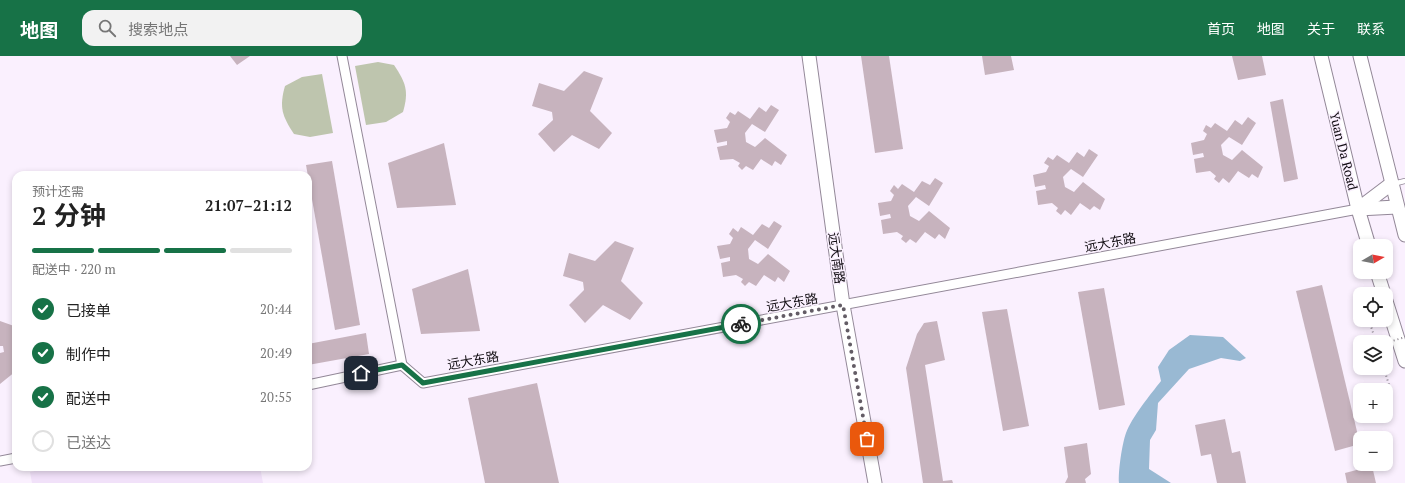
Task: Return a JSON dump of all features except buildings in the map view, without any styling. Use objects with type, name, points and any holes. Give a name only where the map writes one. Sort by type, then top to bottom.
[{"type":"street","points":[[312,384],[402,365],[342,56]]},
{"type":"street","name":"远大南路","points":[[809,56],[843,305],[875,483]]},
{"type":"street","name":"Yuan Da Road","points":[[1321,56],[1358,209],[1367,239]]},
{"type":"street","points":[[1360,56],[1391,184],[1401,206],[1405,235]]},
{"type":"street","points":[[1358,209],[1391,184]]},
{"type":"street","points":[[1358,209],[1401,206]]},
{"type":"street","name":"远大东路","points":[[402,365],[423,383],[1358,209]]},
{"type":"street","points":[[1393,323],[1405,361]]},
{"type":"street","points":[[0,461],[12,459]]},
{"type":"lane","points":[[1391,184],[1405,181]]},
{"type":"path","points":[[1393,340],[1405,337]]},
{"type":"shaded area","points":[[261,471],[263,483],[32,483],[30,472]]},
{"type":"green space","points":[[378,62],[394,65],[398,71],[404,82],[406,93],[405,105],[403,112],[386,122],[366,125],[355,66]]},
{"type":"green space","points":[[322,74],[333,133],[310,137],[294,134],[284,116],[282,106],[285,86],[302,77]]},
{"type":"water","points":[[1190,335],[1223,337],[1246,358],[1240,361],[1221,358],[1189,369],[1158,403],[1156,430],[1150,440],[1149,469],[1171,483],[1119,483],[1122,451],[1126,433],[1132,420],[1161,381],[1158,367],[1169,350]]},
{"type":"way so far","points":[[741,324],[843,305],[867,439]]},
{"type":"route","points":[[361,373],[402,365],[423,383],[741,324]]}]
